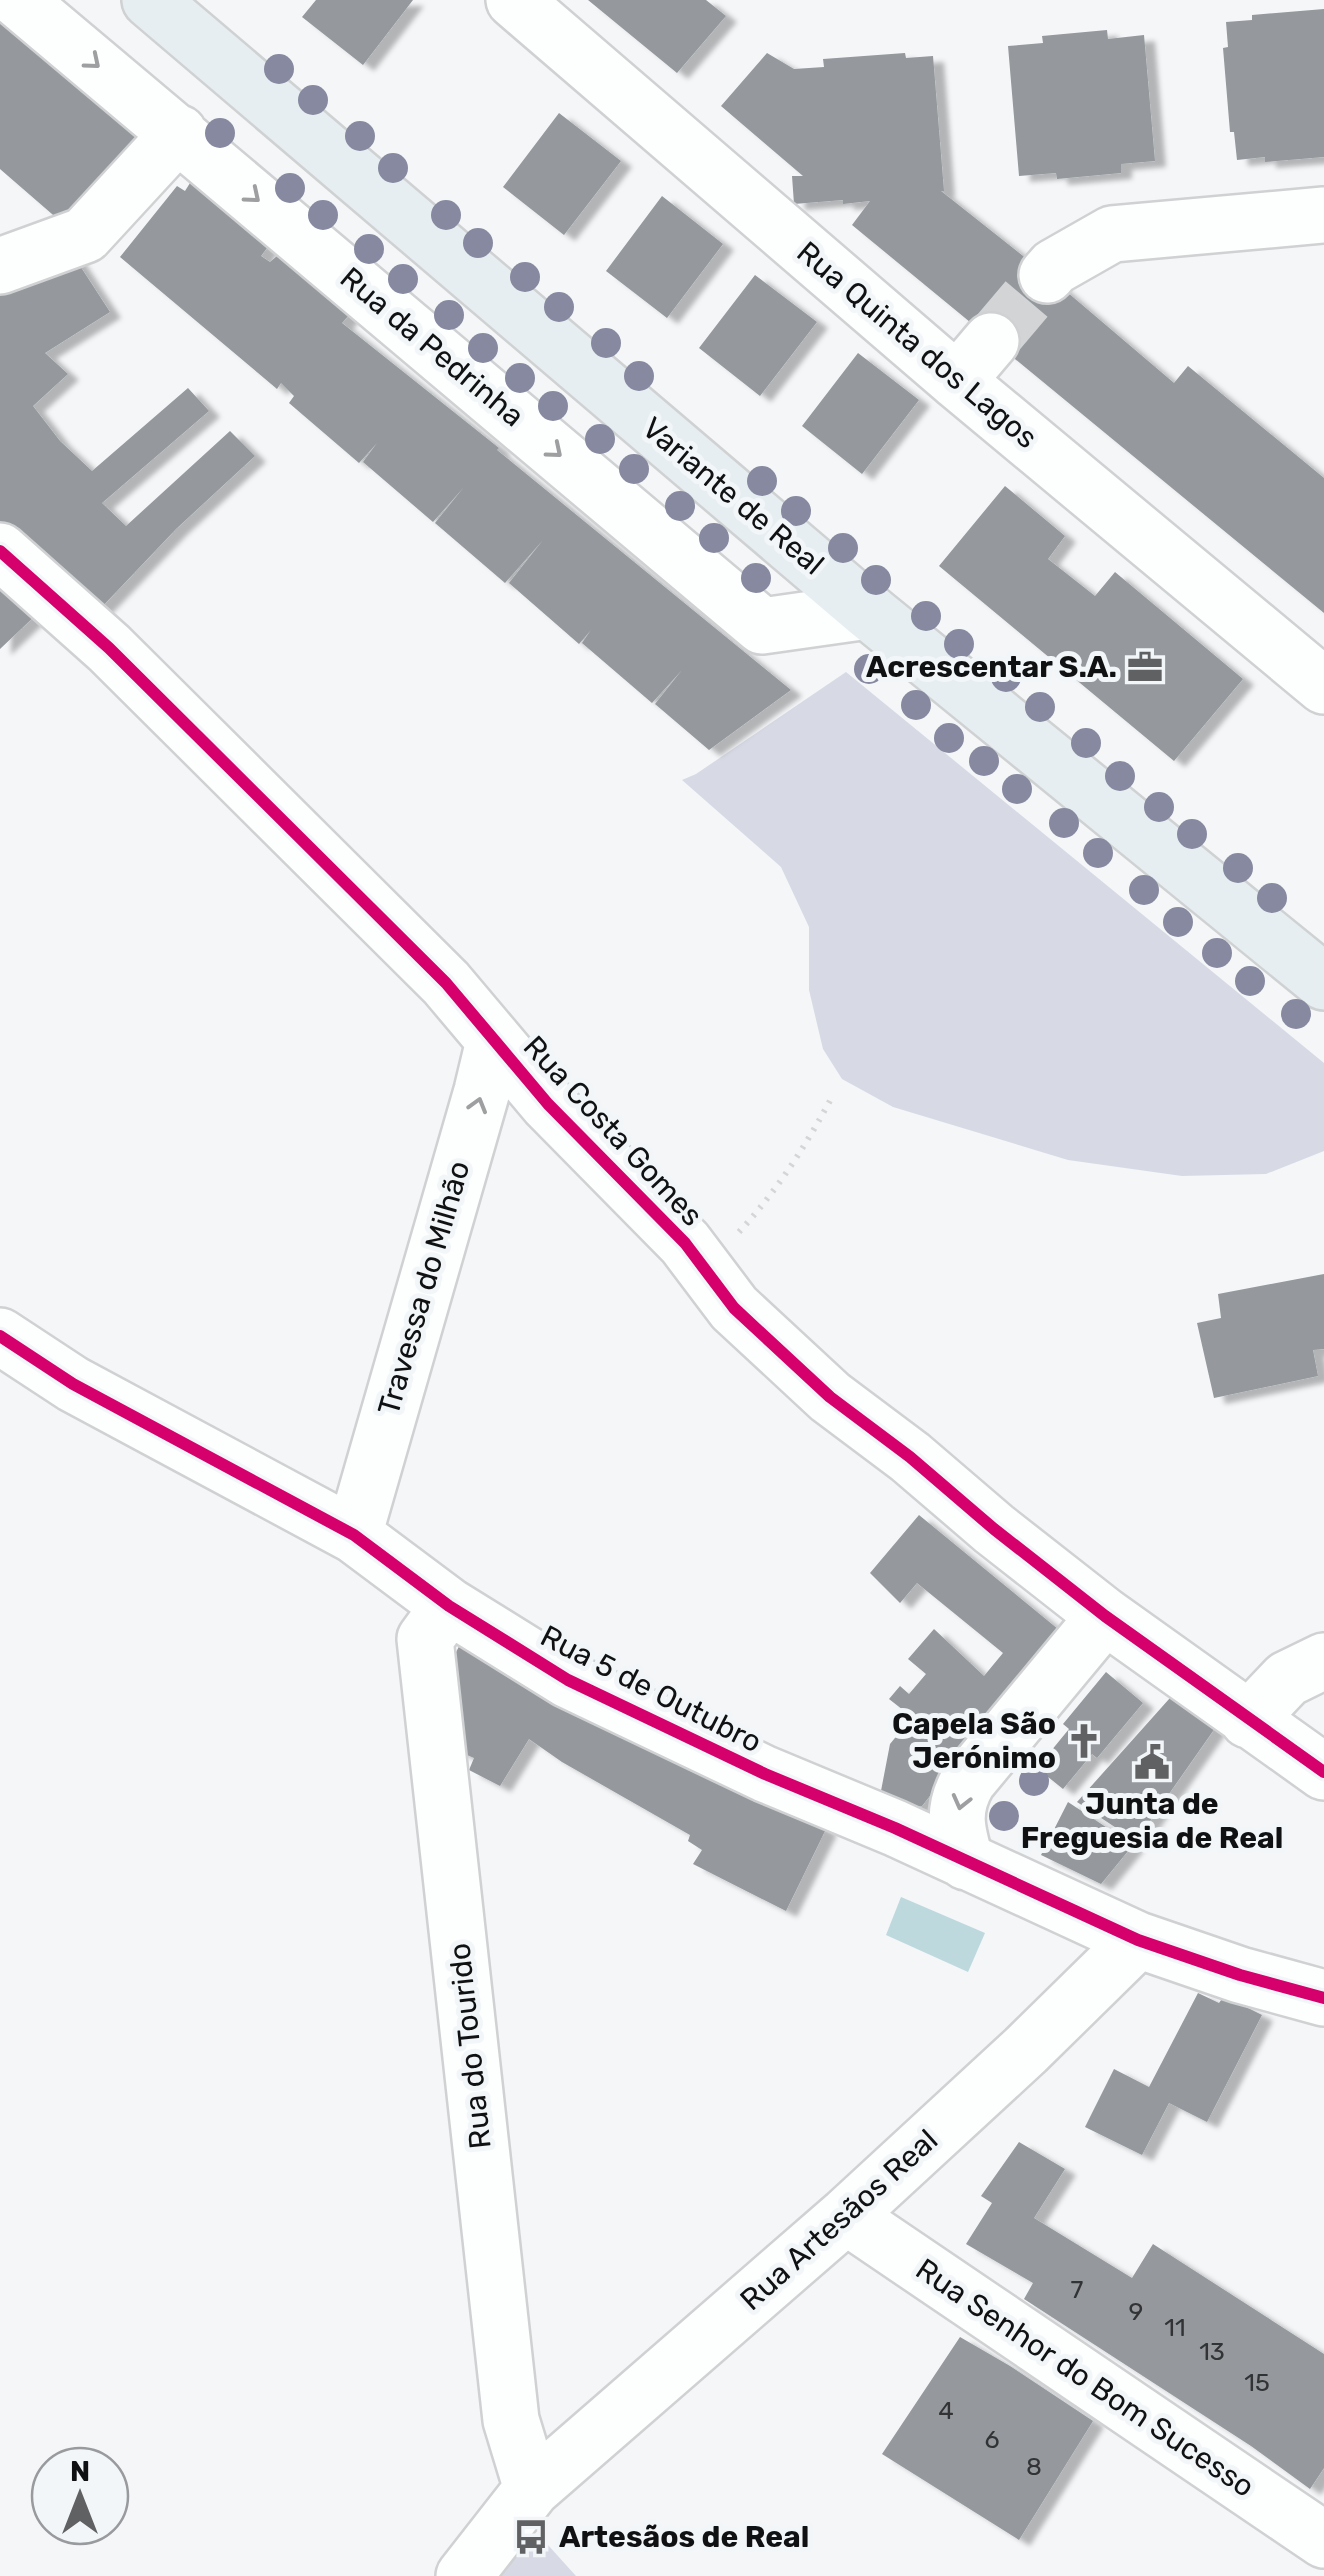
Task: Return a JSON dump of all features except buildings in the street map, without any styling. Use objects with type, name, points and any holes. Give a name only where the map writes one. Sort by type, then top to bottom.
[{"type":"main road","name":"Variante de Real","points":[[150,0],[868,611],[1324,982]]},
{"type":"street","name":"Rua da Pedrinha","points":[[18,0],[762,626],[868,611]]},
{"type":"street","name":"Rua Quinta dos Lagos","points":[[514,0],[974,361],[1324,686]]},
{"type":"street","points":[[0,266],[86,235],[178,133]]},
{"type":"street","points":[[1047,275],[1054,266],[1112,234],[1324,215]]},
{"type":"street","name":"Rua Costa Gomes","points":[[0,550],[109,648],[446,984],[548,1104],[685,1243],[734,1308],[830,1397],[1105,1616],[1324,1772]]},
{"type":"street","name":"Travessa do Milhão","points":[[354,1535],[494,1041]]},
{"type":"street","name":"Rua 5 de Outubro","points":[[0,1336],[73,1384],[354,1535],[449,1606],[568,1680],[765,1774],[895,1828],[1138,1940],[1240,1976],[1324,1998]]},
{"type":"street","name":"Rua do Tourido","points":[[449,1606],[425,1639],[511,2420],[532,2490]]},
{"type":"street","points":[[966,1862],[956,1829],[959,1796],[968,1780],[1105,1616]]},
{"type":"street","points":[[1248,1720],[1287,1680],[1324,1661]]},
{"type":"street","name":"Rua Artesãos Real","points":[[464,2576],[532,2490],[846,2216],[1026,2050],[1138,1940]]},
{"type":"street","name":"Rua Senhor do Bom Sucesso","points":[[846,2216],[1324,2540]]},
{"type":"path","points":[[727,1244],[758,1211],[810,1138],[833,1094]]},
{"type":"shaded area","points":[[846,672],[1324,1063],[1324,1151],[1266,1174],[1182,1176],[1068,1160],[893,1107],[842,1079],[823,1049],[809,990],[809,927],[781,867],[682,780]]},
{"type":"shaded area","points":[[539,2535],[576,2576],[494,2576],[521,2540]]},
{"type":"water","points":[[901,1897],[985,1933],[968,1972],[886,1935]]},
{"type":"tunnel","points":[[991,341],[1047,275]]},
{"type":"cycle path","points":[[0,551],[109,648],[446,983],[548,1104],[685,1243],[734,1308],[830,1397],[1105,1616],[1324,1772]]},
{"type":"cycle path","points":[[0,1336],[73,1384],[354,1535],[449,1606],[568,1680],[765,1774],[895,1828],[1138,1940],[1240,1975],[1324,1998]]},
{"type":"place","name":"Acrescentar S.A.","points":[[1145,667]]},
{"type":"place","name":"Capela São Jerónimo","points":[[1084,1741]]},
{"type":"place","name":"Junta de Freguesia de Real","points":[[1152,1762]]},
{"type":"place","name":"Artesãos de Real","points":[[531,2537]]}]
